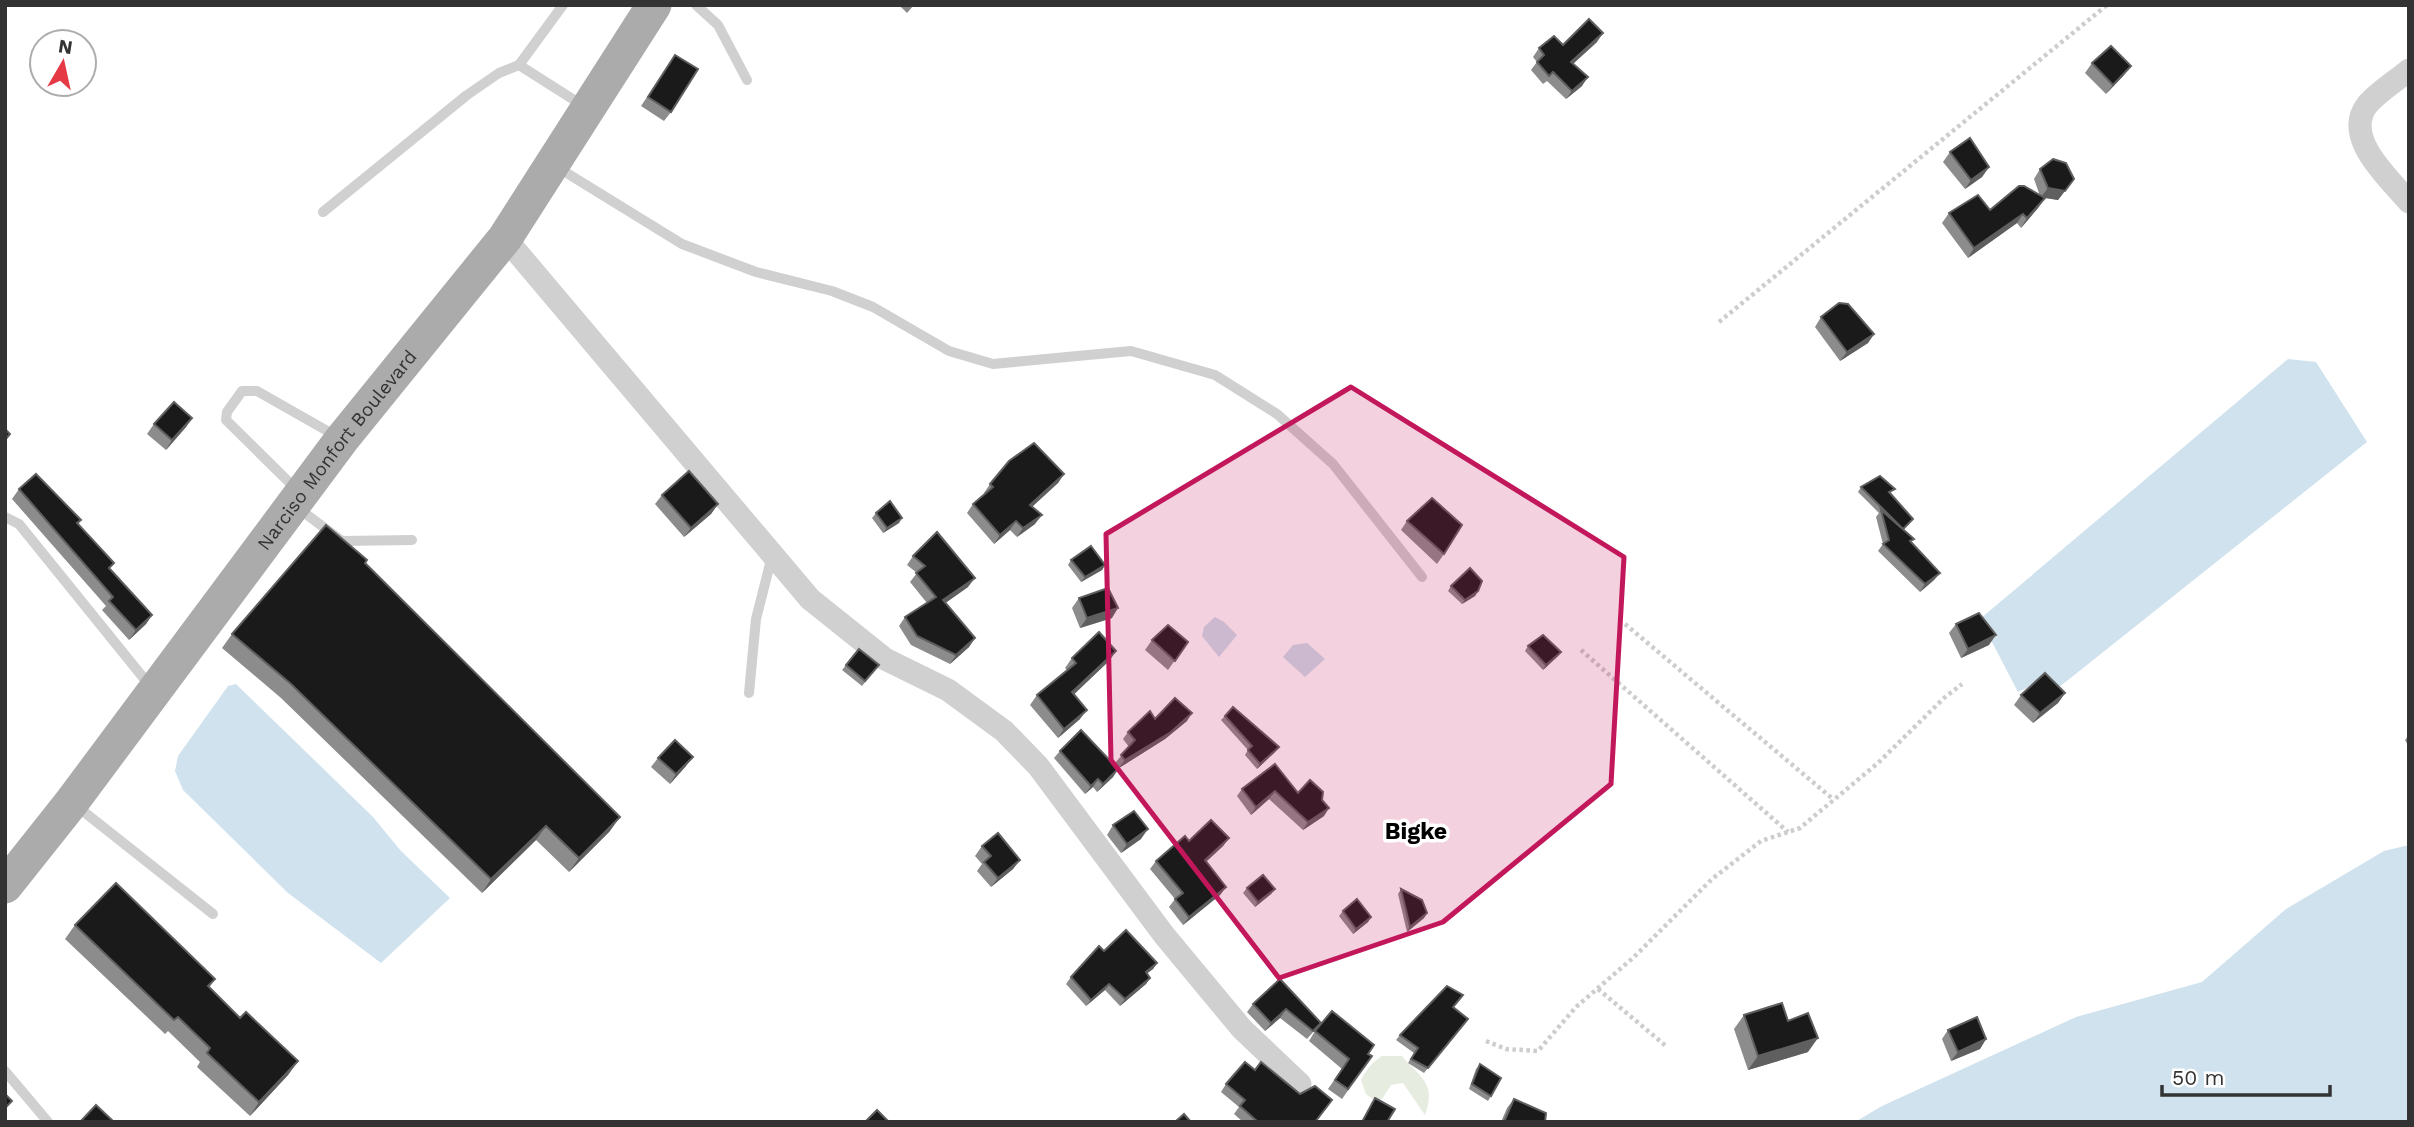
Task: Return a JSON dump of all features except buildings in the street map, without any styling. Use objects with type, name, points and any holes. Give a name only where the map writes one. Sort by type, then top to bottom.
[{"type":"main road","name":"Narciso Monfort Boulevard","points":[[5,886],[71,803],[342,439],[505,238],[654,5]]},
{"type":"street","points":[[2409,70],[2367,106],[2360,131],[2363,145],[2409,202]]},
{"type":"street","points":[[505,238],[810,599],[885,659],[948,690],[1004,731],[1038,766],[1164,935],[1242,1029],[1300,1084]]},
{"type":"lane","points":[[323,212],[467,95],[499,72],[519,65],[564,5]]},
{"type":"lane","points":[[696,5],[718,25],[747,80]]},
{"type":"lane","points":[[519,65],[588,109]]},
{"type":"lane","points":[[554,165],[682,244],[756,272],[853,299],[949,351],[993,364],[1131,351],[1215,375],[1276,414],[1333,464],[1422,577]]},
{"type":"lane","points":[[342,439],[257,391],[242,391],[226,412],[226,420],[232,428],[297,499],[342,541],[412,540]]},
{"type":"lane","points":[[5,517],[19,524],[154,691]]},
{"type":"lane","points":[[748,693],[756,619],[772,556]]},
{"type":"lane","points":[[71,803],[213,914]]},
{"type":"lane","points":[[5,1071],[48,1122]]},
{"type":"path","points":[[1719,322],[2107,5]]},
{"type":"path","points":[[1625,624],[1834,800]]},
{"type":"path","points":[[1581,650],[1789,833]]},
{"type":"path","points":[[1486,1041],[1506,1049],[1538,1051],[1576,1007],[1739,857],[1775,833],[1789,833],[1834,800],[1962,684]]},
{"type":"path","points":[[1598,989],[1666,1046]]},
{"type":"highlighted area","points":[[1351,387],[1624,557],[1611,784],[1443,922],[1279,978],[1111,760],[1106,534]]},
{"type":"shaded area","points":[[1382,1056],[1402,1056],[1425,1081],[1429,1095],[1425,1115],[1403,1083],[1391,1085],[1382,1099],[1374,1100],[1366,1094],[1361,1080],[1370,1066]]},
{"type":"water","points":[[2288,359],[2316,362],[2367,442],[2053,692],[2038,683],[2018,692],[1980,619]]},
{"type":"water","points":[[1215,617],[1237,635],[1219,657],[1202,636],[1204,627]]},
{"type":"water","points":[[1307,643],[1325,659],[1305,677],[1283,657],[1293,645]]},
{"type":"water","points":[[236,684],[373,817],[401,851],[450,898],[381,963],[288,893],[183,790],[175,771],[178,756],[228,686]]},
{"type":"water","points":[[2409,845],[2409,1122],[1855,1122],[1882,1106],[2076,1017],[2202,982],[2286,909],[2384,851]]},
{"type":"district","name":"Bigke","points":[[1416,831]]}]
